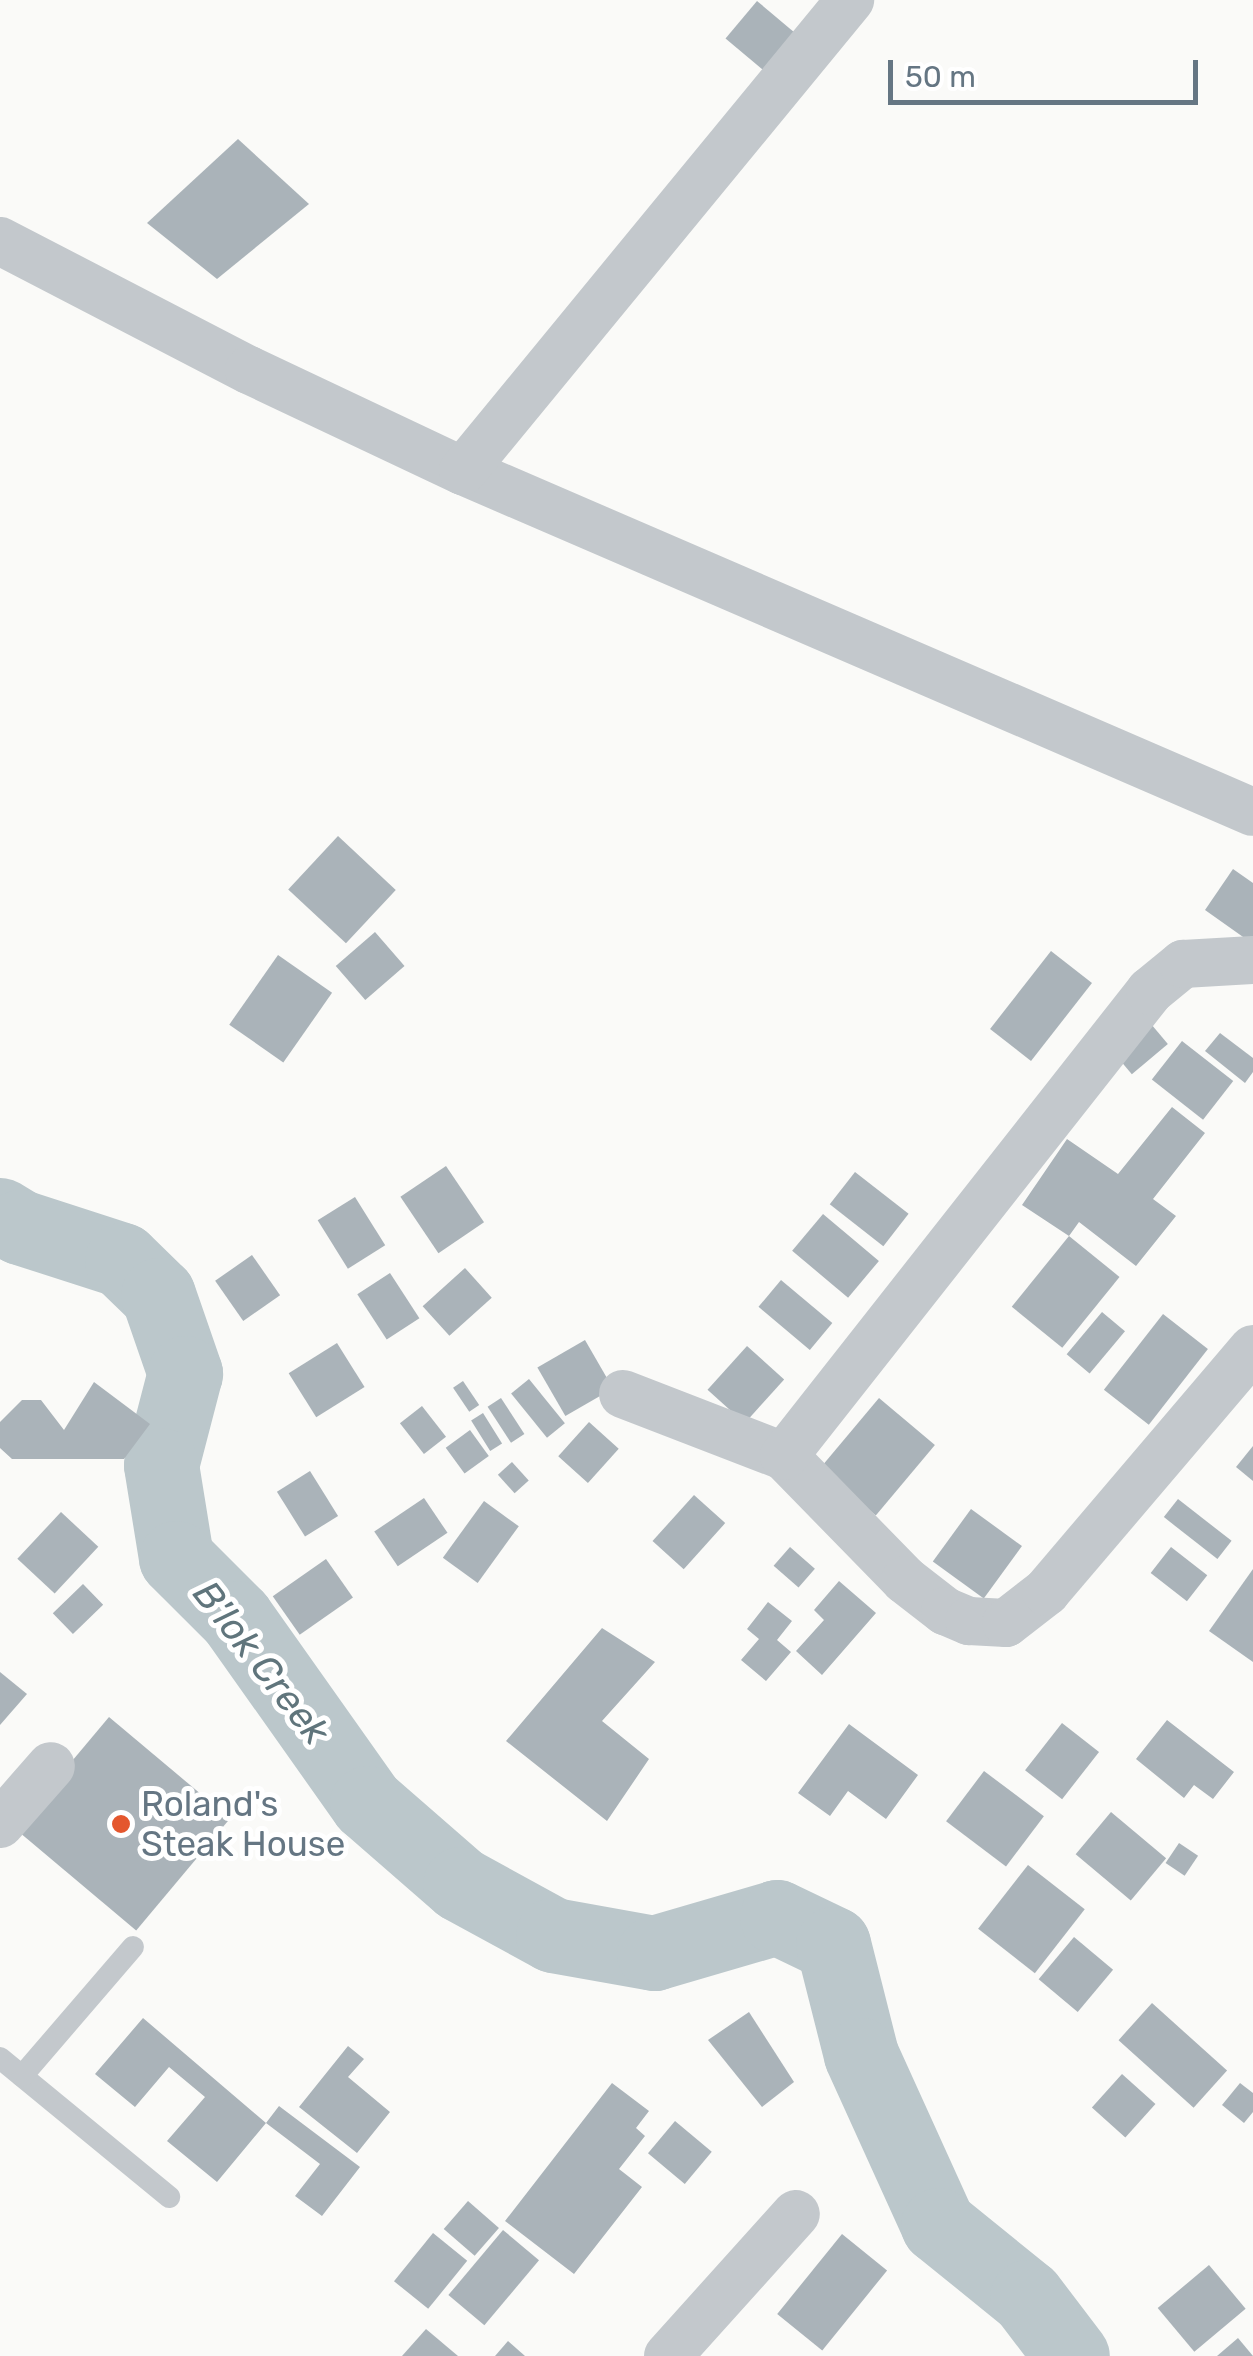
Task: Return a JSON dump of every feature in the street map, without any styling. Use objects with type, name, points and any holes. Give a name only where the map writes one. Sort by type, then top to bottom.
[{"type":"street","points":[[463,471],[850,0]]},
{"type":"street","points":[[0,241],[250,370],[463,471],[1253,812]]},
{"type":"street","points":[[784,1456],[1150,991],[1183,964],[1253,960]]},
{"type":"street","points":[[624,1394],[784,1456],[905,1580],[946,1611],[969,1621],[1006,1622],[1046,1592],[1253,1348]]},
{"type":"street","points":[[0,1824],[50,1766]]},
{"type":"street","points":[[668,2356],[796,2214]]},
{"type":"lane","points":[[22,2076],[133,1946]]},
{"type":"lane","points":[[0,2058],[169,2197]]},
{"type":"building","points":[[757,1],[797,34],[765,72],[726,39]]},
{"type":"building","points":[[238,139],[309,204],[217,279],[147,223]]},
{"type":"building","points":[[338,836],[396,890],[346,943],[288,889]]},
{"type":"building","points":[[1233,869],[1253,883],[1253,944],[1205,910]]},
{"type":"building","points":[[375,932],[405,966],[365,1000],[336,966]]},
{"type":"building","points":[[1051,951],[1092,983],[1031,1061],[990,1029]]},
{"type":"building","points":[[278,955],[332,993],[283,1062],[229,1025]]},
{"type":"building","points":[[1146,1018],[1168,1044],[1132,1074],[1110,1048]]},
{"type":"building","points":[[1220,1033],[1253,1058],[1253,1072],[1245,1083],[1205,1051]]},
{"type":"building","points":[[1182,1041],[1233,1081],[1203,1120],[1152,1080]]},
{"type":"building","points":[[1172,1107],[1205,1133],[1153,1199],[1176,1216],[1136,1266],[1079,1222],[1069,1236],[1022,1205],[1067,1139],[1118,1174]]},
{"type":"building","points":[[446,1166],[484,1222],[438,1253],[400,1197]]},
{"type":"building","points":[[855,1172],[909,1214],[883,1246],[830,1204]]},
{"type":"building","points":[[355,1197],[385,1245],[348,1269],[318,1220]]},
{"type":"building","points":[[823,1214],[879,1261],[848,1298],[792,1251]]},
{"type":"building","points":[[1069,1236],[1120,1277],[1062,1348],[1012,1307]]},
{"type":"building","points":[[252,1255],[280,1295],[243,1321],[215,1281]]},
{"type":"building","points":[[465,1268],[492,1298],[449,1336],[423,1306]]},
{"type":"building","points":[[390,1273],[419,1318],[387,1340],[357,1294]]},
{"type":"building","points":[[781,1280],[832,1323],[810,1350],[759,1307]]},
{"type":"building","points":[[1102,1312],[1125,1331],[1090,1373],[1067,1354]]},
{"type":"building","points":[[1163,1314],[1208,1349],[1149,1425],[1104,1390]]},
{"type":"building","points":[[585,1340],[613,1388],[565,1416],[537,1368]]},
{"type":"building","points":[[337,1343],[365,1387],[316,1417],[289,1373]]},
{"type":"building","points":[[747,1346],[784,1379],[745,1423],[708,1390]]},
{"type":"building","points":[[529,1379],[565,1423],[547,1438],[511,1393]]},
{"type":"building","points":[[463,1381],[479,1405],[469,1412],[453,1388]]},
{"type":"building","points":[[94,1382],[150,1424],[124,1459],[12,1459],[0,1448],[0,1422],[22,1400],[41,1400],[64,1430]]},
{"type":"building","points":[[501,1398],[524,1434],[511,1443],[488,1407]]},
{"type":"building","points":[[879,1398],[935,1445],[876,1515],[820,1468]]},
{"type":"building","points":[[422,1406],[446,1437],[424,1454],[400,1423]]},
{"type":"building","points":[[483,1413],[502,1444],[490,1451],[471,1420]]},
{"type":"building","points":[[589,1422],[619,1449],[588,1483],[558,1456]]},
{"type":"building","points":[[470,1430],[489,1456],[465,1474],[446,1448]]},
{"type":"building","points":[[1253,1446],[1253,1481],[1236,1467]]},
{"type":"building","points":[[512,1462],[529,1481],[515,1493],[498,1475]]},
{"type":"building","points":[[310,1471],[338,1516],[305,1537],[277,1492]]},
{"type":"building","points":[[694,1495],[725,1523],[684,1569],[653,1541]]},
{"type":"building","points":[[424,1498],[447,1533],[398,1566],[374,1532]]},
{"type":"building","points":[[1178,1499],[1232,1541],[1217,1559],[1164,1517]]},
{"type":"building","points":[[484,1501],[519,1526],[478,1583],[443,1558]]},
{"type":"building","points":[[971,1509],[1022,1546],[984,1599],[933,1562]]},
{"type":"building","points":[[61,1512],[98,1547],[55,1594],[17,1559]]},
{"type":"building","points":[[790,1547],[815,1569],[799,1588],[774,1566]]},
{"type":"building","points":[[1171,1547],[1207,1575],[1187,1601],[1151,1573]]},
{"type":"building","points":[[326,1559],[353,1598],[300,1635],[273,1596]]},
{"type":"building","points":[[1253,1569],[1253,1662],[1209,1631]]},
{"type":"building","points":[[839,1581],[876,1613],[822,1675],[796,1651],[824,1620],[814,1610]]},
{"type":"building","points":[[83,1584],[103,1605],[73,1634],[53,1613]]},
{"type":"building","points":[[768,1602],[792,1621],[777,1640],[791,1652],[766,1681],[741,1660],[759,1639],[747,1629]]},
{"type":"building","points":[[602,1628],[655,1662],[602,1721],[649,1759],[607,1821],[506,1741]]},
{"type":"building","points":[[0,1672],[27,1694],[0,1725]]},
{"type":"building","points":[[109,1717],[230,1819],[136,1930],[15,1829]]},
{"type":"building","points":[[1167,1720],[1234,1772],[1213,1799],[1194,1785],[1184,1798],[1136,1759]]},
{"type":"building","points":[[1062,1723],[1099,1752],[1062,1799],[1025,1770]]},
{"type":"building","points":[[849,1724],[918,1775],[886,1819],[848,1791],[830,1816],[798,1793]]},
{"type":"building","points":[[984,1771],[1044,1816],[1006,1866],[946,1821]]},
{"type":"building","points":[[1111,1812],[1166,1858],[1131,1900],[1076,1854]]},
{"type":"building","points":[[1179,1843],[1198,1856],[1185,1876],[1166,1863]]},
{"type":"building","points":[[1028,1865],[1085,1909],[1035,1973],[978,1929]]},
{"type":"building","points":[[1074,1937],[1113,1970],[1078,2012],[1039,1979]]},
{"type":"building","points":[[1152,2003],[1227,2071],[1194,2108],[1119,2040]]},
{"type":"building","points":[[749,2012],[794,2082],[762,2107],[708,2040]]},
{"type":"building","points":[[143,2018],[266,2123],[217,2182],[167,2141],[205,2097],[169,2067],[135,2107],[95,2074]]},
{"type":"building","points":[[348,2046],[364,2059],[348,2077],[390,2112],[357,2153],[299,2107]]},
{"type":"building","points":[[1122,2074],[1155,2104],[1125,2138],[1092,2107]]},
{"type":"building","points":[[612,2083],[649,2111],[636,2128],[645,2136],[619,2169],[642,2187],[574,2274],[505,2221]]},
{"type":"building","points":[[1240,2083],[1253,2093],[1253,2112],[1244,2123],[1222,2105]]},
{"type":"building","points":[[279,2106],[360,2167],[322,2216],[295,2196],[320,2164],[266,2123]]},
{"type":"building","points":[[675,2121],[712,2152],[685,2184],[648,2153]]},
{"type":"building","points":[[468,2201],[499,2228],[475,2256],[444,2229]]},
{"type":"building","points":[[503,2230],[539,2260],[484,2325],[448,2295]]},
{"type":"building","points":[[433,2233],[467,2261],[428,2309],[394,2281]]},
{"type":"building","points":[[842,2234],[887,2271],[822,2351],[777,2314]]},
{"type":"building","points":[[1209,2265],[1246,2309],[1194,2352],[1158,2308]]},
{"type":"building","points":[[426,2329],[458,2356],[402,2356]]},
{"type":"building","points":[[1238,2338],[1253,2356],[1217,2356]]},
{"type":"building","points":[[508,2341],[525,2356],[495,2356]]},
{"type":"waterway","name":"B'lok Creek","points":[[0,1215],[20,1227],[122,1260],[158,1295],[185,1373],[161,1465],[176,1558],[236,1618],[367,1803],[460,1884],[553,1935],[654,1953],[777,1917],[833,1944],[861,2055],[938,2225],[1027,2297],[1072,2356]]},
{"type":"place","name":"Roland's Steak House","points":[[121,1824]]}]
